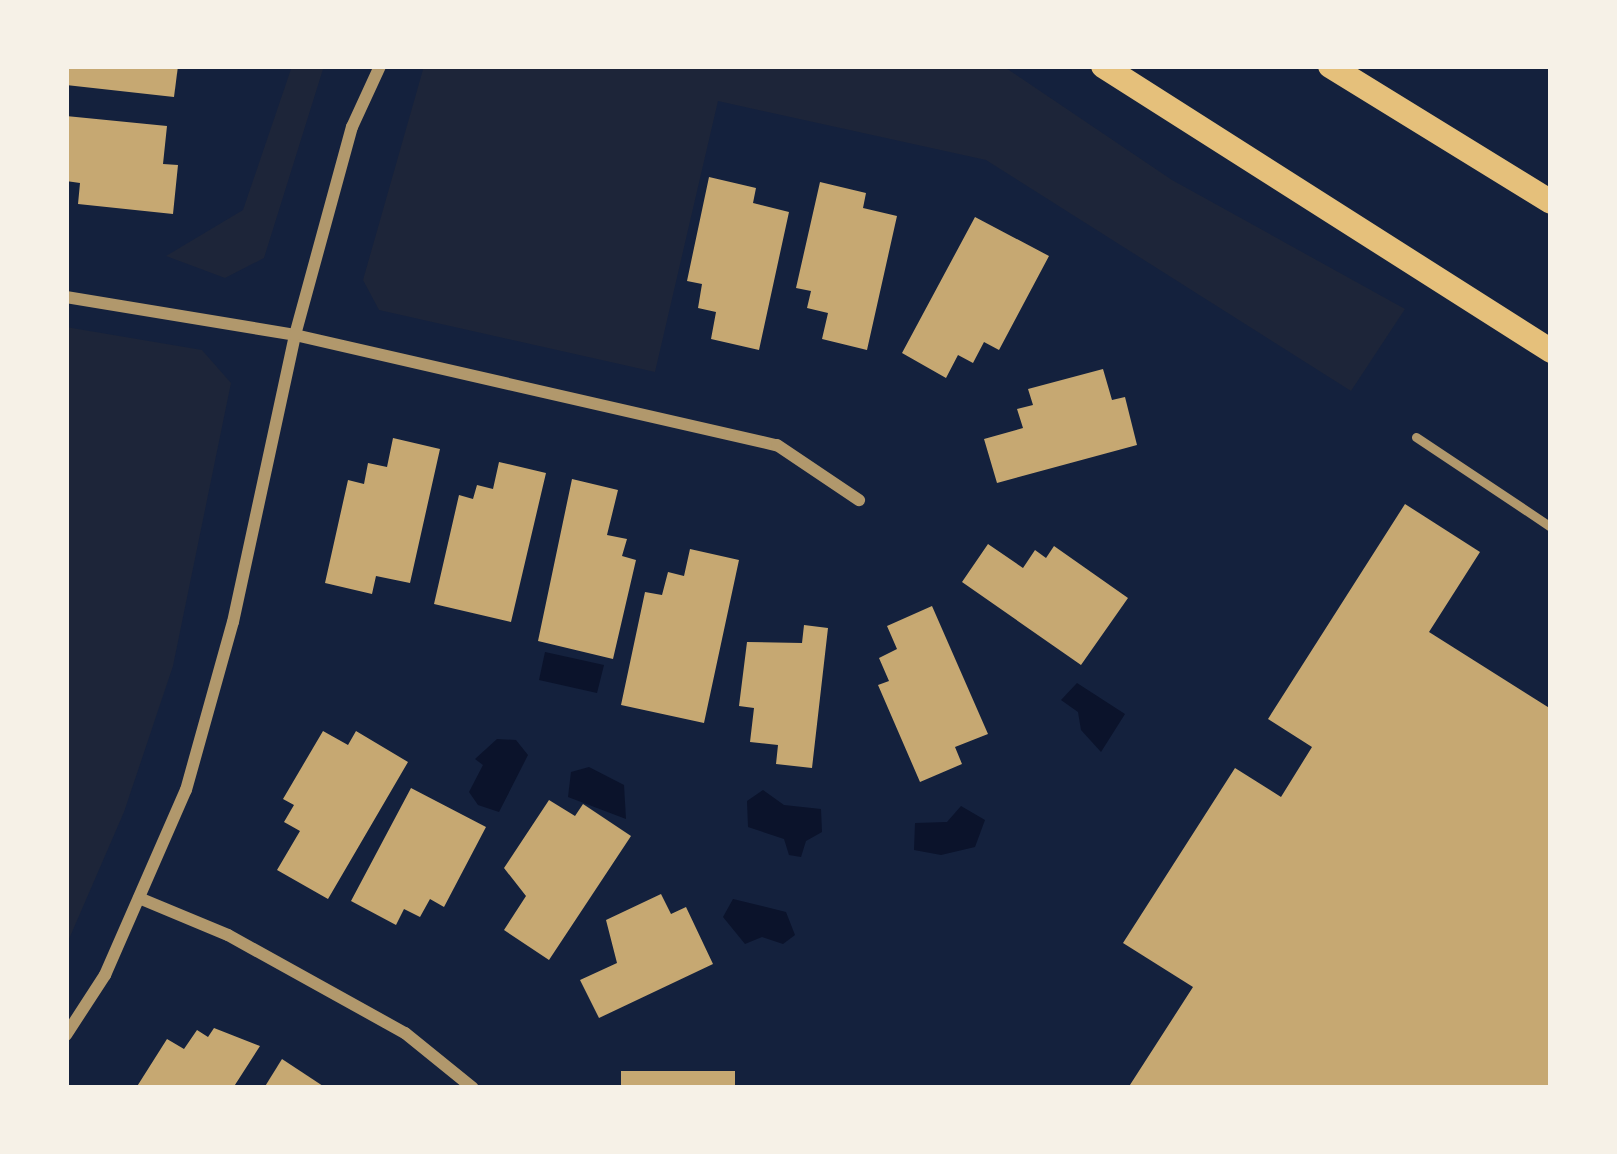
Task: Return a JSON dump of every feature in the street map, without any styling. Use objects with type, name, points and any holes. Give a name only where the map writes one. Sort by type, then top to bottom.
[{"type":"main road","points":[[1103,66],[1551,351]]},
{"type":"main road","points":[[1330,66],[1551,202]]},
{"type":"main road","points":[[1525,334],[1551,332]]},
{"type":"street","points":[[66,1035],[139,898],[186,790],[233,622],[295,335],[352,128],[380,66]]},
{"type":"street","points":[[66,297],[295,335],[777,445],[859,500]]},
{"type":"street","points":[[139,898],[229,935],[405,1033],[472,1088]]},
{"type":"lane","points":[[1416,437],[1551,527]]},
{"type":"shaded area","points":[[292,66],[324,66],[264,258],[225,278],[166,256],[243,210]]},
{"type":"shaded area","points":[[424,66],[1003,66],[1172,180],[1405,309],[1351,391],[986,160],[718,101],[655,372],[379,310],[363,280]]},
{"type":"shaded area","points":[[66,327],[202,350],[231,383],[173,666],[124,812],[66,946]]},
{"type":"shaded area","points":[[545,652],[604,665],[597,693],[539,680]]},
{"type":"shaded area","points":[[1077,683],[1125,714],[1101,752],[1081,730],[1078,712],[1061,700]]},
{"type":"shaded area","points":[[497,739],[516,740],[528,755],[499,812],[478,805],[469,792],[483,765],[475,759]]},
{"type":"shaded area","points":[[589,767],[624,785],[626,819],[568,797],[571,772]]},
{"type":"shaded area","points":[[763,790],[784,805],[821,809],[822,832],[806,841],[801,857],[789,855],[784,839],[748,827],[747,801]]},
{"type":"shaded area","points":[[961,806],[985,820],[975,847],[941,855],[914,850],[915,823],[947,822]]},
{"type":"shaded area","points":[[733,899],[786,912],[795,935],[783,944],[762,937],[745,944],[723,917]]},
{"type":"building","points":[[66,66],[178,66],[174,97],[66,85]]},
{"type":"building","points":[[66,116],[167,126],[163,164],[178,165],[173,214],[78,204],[80,183],[66,181]]},
{"type":"building","points":[[709,177],[756,188],[753,203],[789,212],[759,350],[711,339],[716,312],[698,308],[702,284],[687,281]]},
{"type":"building","points":[[820,182],[866,193],[863,208],[897,216],[867,350],[822,339],[828,313],[807,308],[811,291],[796,288]]},
{"type":"building","points":[[975,217],[1049,256],[999,350],[984,342],[973,363],[958,355],[946,378],[902,353]]},
{"type":"building","points":[[1103,369],[1112,400],[1125,397],[1137,445],[997,483],[984,439],[1023,428],[1017,409],[1033,405],[1028,389]]},
{"type":"building","points":[[393,438],[440,449],[410,583],[376,576],[372,594],[325,583],[348,480],[364,484],[368,463],[387,467]]},
{"type":"building","points":[[499,462],[546,473],[511,622],[434,604],[459,495],[473,499],[477,485],[493,489]]},
{"type":"building","points":[[572,479],[618,490],[607,535],[627,539],[622,556],[636,560],[613,659],[538,641]]},
{"type":"building","points":[[1405,504],[1480,552],[1429,632],[1551,709],[1551,1088],[1128,1088],[1193,987],[1123,943],[1235,768],[1281,797],[1312,747],[1268,719]]},
{"type":"building","points":[[988,544],[1023,568],[1035,550],[1046,558],[1054,546],[1128,598],[1081,665],[962,582]]},
{"type":"building","points":[[690,549],[739,560],[704,723],[621,705],[645,592],[662,595],[668,572],[684,576]]},
{"type":"building","points":[[932,606],[988,734],[955,747],[962,764],[920,782],[878,685],[889,681],[879,658],[897,649],[887,626]]},
{"type":"building","points":[[804,625],[828,628],[812,768],[776,764],[778,745],[750,742],[754,708],[739,706],[747,642],[802,643]]},
{"type":"building","points":[[323,731],[348,745],[356,731],[408,762],[328,899],[277,870],[300,831],[284,822],[294,805],[283,799]]},
{"type":"building","points":[[411,788],[486,827],[444,907],[430,899],[420,917],[404,909],[396,925],[351,901]]},
{"type":"building","points":[[549,800],[575,816],[583,804],[631,836],[549,960],[504,930],[526,896],[504,868]]},
{"type":"building","points":[[661,894],[671,914],[686,907],[713,964],[599,1018],[580,980],[617,963],[606,920]]},
{"type":"building","points":[[214,1028],[260,1046],[233,1088],[136,1088],[167,1039],[184,1049],[197,1030],[208,1037]]},
{"type":"building","points":[[282,1059],[326,1088],[264,1088]]},
{"type":"building","points":[[621,1071],[735,1071],[735,1088],[621,1088]]}]
